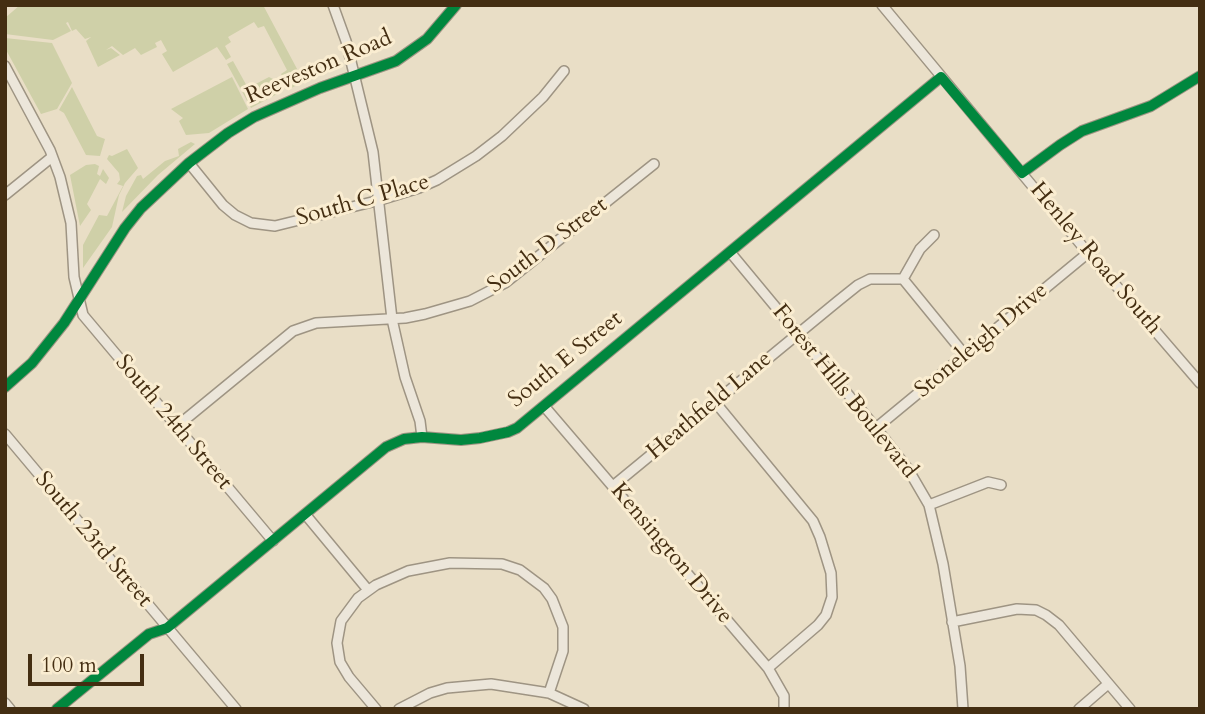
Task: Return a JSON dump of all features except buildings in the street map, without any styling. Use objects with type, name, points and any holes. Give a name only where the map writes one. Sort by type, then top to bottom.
[{"type":"street","points":[[333,5],[346,41],[373,152],[392,319],[422,437]]},
{"type":"street","name":"Reeveston Road","points":[[5,387],[32,362],[64,323],[93,274],[141,208],[189,163],[254,117],[320,88],[396,61],[427,39],[456,5]]},
{"type":"street","name":"Henley Road South","points":[[882,5],[1200,383]]},
{"type":"street","points":[[5,66],[60,177],[71,223],[78,301]]},
{"type":"street","name":"South C Place","points":[[189,163],[228,209],[251,223],[275,226],[419,188],[476,156],[502,136],[527,113],[564,71]]},
{"type":"street","points":[[1022,173],[1082,131],[1151,106],[1200,76]]},
{"type":"street","name":"South E Street","points":[[57,709],[149,634],[167,628],[386,447],[404,439],[422,437],[461,440],[493,436],[517,428],[942,77]]},
{"type":"street","points":[[5,195],[52,157]]},
{"type":"street","name":"South D Street","points":[[176,427],[293,331],[316,323],[392,319],[442,310],[470,302],[505,284],[654,164]]},
{"type":"street","points":[[934,236],[920,249],[903,279],[965,355]]},
{"type":"street","name":"Forest Hills Boulevard","points":[[730,252],[909,469],[929,505],[943,564],[960,666],[963,709]]},
{"type":"street","name":"Stoneleigh Drive","points":[[876,428],[1088,253]]},
{"type":"street","name":"Heathfield Lane","points":[[613,486],[858,285],[870,279],[903,279]]},
{"type":"street","name":"South 24th Street","points":[[78,301],[83,315],[272,541]]},
{"type":"street","points":[[715,402],[813,521],[831,573],[832,597],[824,617],[768,668]]},
{"type":"street","name":"Kensington Drive","points":[[544,406],[768,668],[786,701],[784,709]]},
{"type":"street","name":"South 23rd Street","points":[[5,434],[236,709]]},
{"type":"street","points":[[929,505],[988,482],[1001,485]]},
{"type":"street","points":[[305,514],[368,590]]},
{"type":"street","points":[[376,709],[343,668],[337,643],[339,627],[345,614],[368,590],[403,572],[450,562],[492,563],[520,570],[544,588],[562,622],[563,651],[549,693]]},
{"type":"street","points":[[952,622],[1017,609],[1036,610],[1055,621],[1130,709]]},
{"type":"street","points":[[399,709],[430,693],[460,685],[505,684],[549,693],[584,709]]},
{"type":"street","points":[[1079,709],[1108,684]]},
{"type":"street","points":[[5,703],[10,709]]},
{"type":"green space","points":[[20,5],[263,5],[304,82],[291,88],[287,86],[281,74],[287,70],[264,26],[258,28],[254,22],[228,37],[231,42],[225,46],[231,57],[226,60],[217,47],[173,72],[162,54],[167,51],[161,40],[155,43],[157,47],[141,55],[135,48],[123,55],[112,46],[106,50],[111,48],[120,55],[98,67],[86,41],[91,37],[85,39],[76,29],[72,31],[68,22],[66,23],[71,31],[53,40],[5,34],[5,18]]},
{"type":"green space","points":[[5,38],[52,43],[72,83],[57,109],[41,114],[5,48]]},
{"type":"green space","points":[[233,61],[248,88],[269,77],[273,79],[279,93],[251,108],[227,64]]},
{"type":"green space","points":[[232,77],[248,109],[209,133],[186,135],[179,121],[183,118],[171,109]]},
{"type":"green space","points":[[72,87],[97,136],[105,139],[100,156],[86,155],[64,113],[59,110]]},
{"type":"green space","points":[[191,142],[195,144],[158,175],[122,212],[126,196],[137,176],[141,175],[143,179],[165,161],[179,156],[178,149]]},
{"type":"green space","points":[[127,149],[138,168],[119,195],[112,227],[83,268],[83,245],[99,215],[107,216],[123,186],[117,184],[120,180],[119,173],[107,159],[109,155]]},
{"type":"green space","points":[[86,165],[99,166],[97,174],[100,176],[103,169],[109,178],[106,184],[100,179],[87,204],[91,210],[80,226],[70,175]]},
{"type":"cycle path","points":[[5,387],[32,363],[64,323],[125,228],[141,208],[189,163],[254,117],[320,88],[396,61],[427,39],[456,5]]},
{"type":"cycle path","points":[[57,709],[149,634],[167,628],[386,447],[404,439],[422,437],[461,440],[517,428],[941,77],[1022,173],[1082,131],[1151,106],[1200,76]]}]
